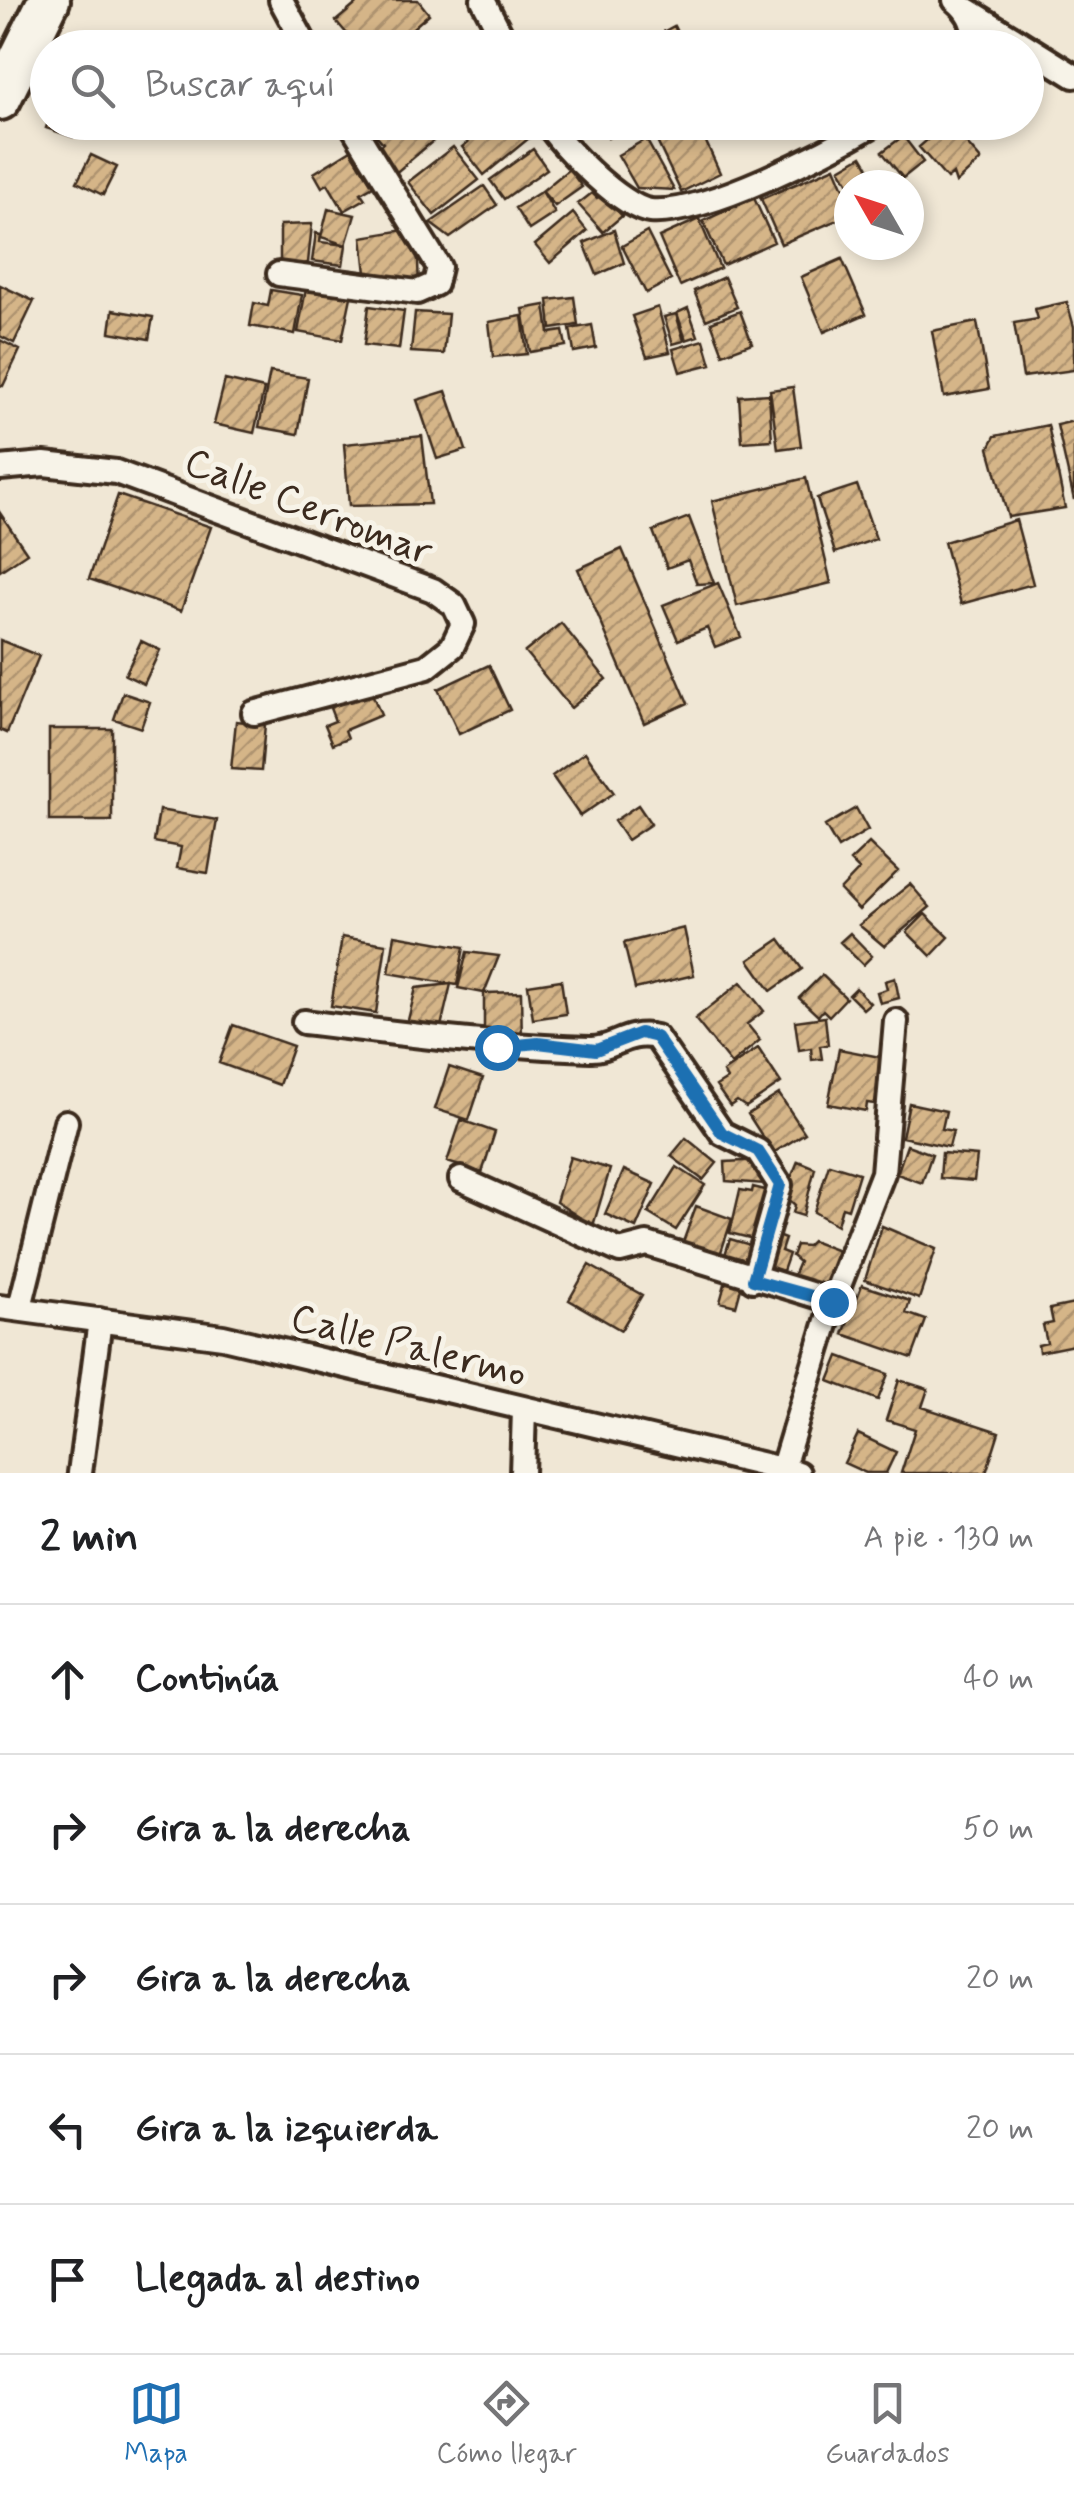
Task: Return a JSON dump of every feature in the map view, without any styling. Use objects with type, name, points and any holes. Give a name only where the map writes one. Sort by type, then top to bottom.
[{"type":"highway","points":[[34,30],[49,0]]},
{"type":"highway","points":[[0,98],[30,38]]},
{"type":"street","points":[[281,0],[297,30]]},
{"type":"street","points":[[484,0],[499,30]]},
{"type":"street","points":[[961,5],[973,30]]},
{"type":"street","points":[[961,5],[1001,30]]},
{"type":"street","points":[[1044,57],[1074,76]]},
{"type":"street","points":[[278,274],[418,292],[436,284],[439,267],[361,140]]},
{"type":"street","points":[[562,140],[582,164],[629,203],[649,211],[689,206],[812,160],[847,140]]},
{"type":"street","name":"Calle Cerromar","points":[[0,468],[44,464],[116,472],[433,590],[454,606],[464,624],[452,646],[427,667],[254,713]]},
{"type":"street","points":[[790,1470],[833,1302],[883,1173],[896,1021]]},
{"type":"street","points":[[304,1022],[497,1047],[538,1043],[596,1050],[640,1033],[656,1037],[722,1133],[758,1151],[780,1185],[753,1280]]},
{"type":"street","points":[[10,1307],[66,1122]]},
{"type":"street","points":[[461,1179],[620,1251],[647,1244],[833,1302]]},
{"type":"street","name":"Calle Palermo","points":[[10,1307],[223,1337],[790,1470]]},
{"type":"street","points":[[80,1473],[100,1320]]},
{"type":"street","points":[[522,1473],[524,1410]]},
{"type":"building","points":[[361,0],[418,0],[429,14],[411,30],[344,30],[336,21]]},
{"type":"building","points":[[380,140],[434,140],[392,176],[372,153],[383,143]]},
{"type":"building","points":[[471,140],[527,140],[484,175],[462,147]]},
{"type":"building","points":[[647,140],[674,190],[637,188],[618,155]]},
{"type":"building","points":[[656,140],[705,140],[720,173],[681,192]]},
{"type":"building","points":[[898,140],[906,140],[923,162],[913,170],[897,170],[882,152]]},
{"type":"building","points":[[927,140],[964,140],[981,160],[956,183],[953,174],[947,179],[919,147]]},
{"type":"building","points":[[453,147],[479,180],[434,215],[408,182]]},
{"type":"building","points":[[533,149],[547,169],[504,199],[490,180]]},
{"type":"building","points":[[351,150],[373,186],[361,193],[365,199],[344,211],[328,184],[322,187],[314,173]]},
{"type":"building","points":[[91,155],[117,167],[103,195],[77,182]]},
{"type":"building","points":[[862,156],[870,170],[841,170]]},
{"type":"building","points":[[835,167],[836,170],[834,221],[781,244],[761,199]]},
{"type":"building","points":[[569,169],[582,187],[555,206],[542,191]]},
{"type":"building","points":[[484,186],[497,205],[450,238],[430,223]]},
{"type":"building","points":[[542,191],[555,213],[529,230],[515,208]]},
{"type":"building","points":[[592,193],[597,198],[603,194],[622,216],[603,232],[578,204]]},
{"type":"building","points":[[754,198],[774,242],[723,265],[703,221]]},
{"type":"building","points":[[328,209],[355,215],[346,245],[321,237]]},
{"type":"building","points":[[573,213],[587,231],[550,263],[535,245]]},
{"type":"building","points":[[699,219],[720,268],[680,286],[659,237]]},
{"type":"building","points":[[312,224],[308,263],[280,268],[280,225]]},
{"type":"building","points":[[410,229],[417,239],[419,286],[367,282],[362,237]]},
{"type":"building","points":[[614,230],[624,263],[597,275],[584,243]]},
{"type":"building","points":[[647,232],[671,280],[646,293],[622,246]]},
{"type":"building","points":[[316,233],[321,234],[320,242],[346,245],[343,265],[312,261]]},
{"type":"building","points":[[842,260],[866,314],[824,332],[801,277]]},
{"type":"building","points":[[724,277],[737,307],[706,320],[694,291]]},
{"type":"building","points":[[0,285],[34,301],[14,343],[0,336]]},
{"type":"building","points":[[306,289],[351,297],[342,340],[298,332]]},
{"type":"building","points":[[271,290],[302,295],[295,334],[250,326],[254,303],[268,306]]},
{"type":"building","points":[[574,297],[578,325],[551,329],[548,300]]},
{"type":"building","points":[[1067,302],[1074,327],[1074,370],[1023,377],[1014,323],[1038,319],[1035,309]]},
{"type":"building","points":[[545,305],[549,333],[563,331],[566,346],[530,352],[523,309]]},
{"type":"building","points":[[369,306],[404,311],[399,349],[364,345]]},
{"type":"building","points":[[658,307],[670,352],[647,357],[632,316]]},
{"type":"building","points":[[688,308],[698,336],[686,340],[677,313]]},
{"type":"building","points":[[113,310],[153,317],[149,339],[110,332]]},
{"type":"building","points":[[740,311],[752,343],[723,354],[711,322]]},
{"type":"building","points":[[415,312],[448,314],[444,354],[411,352]]},
{"type":"building","points":[[676,314],[684,341],[673,344],[664,317]]},
{"type":"building","points":[[522,316],[527,354],[493,357],[489,322]]},
{"type":"building","points":[[977,322],[989,389],[944,397],[932,331]]},
{"type":"building","points":[[592,325],[596,348],[574,352],[570,329]]},
{"type":"building","points":[[0,340],[20,350],[3,386],[0,385]]},
{"type":"building","points":[[704,340],[711,364],[680,372],[673,349]]},
{"type":"building","points":[[270,372],[308,378],[298,434],[259,427]]},
{"type":"building","points":[[225,380],[264,389],[254,433],[214,424]]},
{"type":"building","points":[[793,387],[801,446],[778,449],[770,390]]},
{"type":"building","points":[[446,391],[466,450],[437,459],[417,400]]},
{"type":"building","points":[[769,394],[772,440],[742,442],[739,396]]},
{"type":"building","points":[[1074,421],[1074,500],[1057,425]]},
{"type":"building","points":[[1048,425],[1065,508],[1008,517],[989,448],[995,436]]},
{"type":"building","points":[[422,436],[430,504],[349,506],[344,444]]},
{"type":"building","points":[[806,478],[831,583],[737,606],[712,501]]},
{"type":"building","points":[[857,485],[876,539],[835,553],[817,498]]},
{"type":"building","points":[[118,495],[211,527],[181,611],[89,579]]},
{"type":"building","points":[[0,513],[27,553],[0,571]]},
{"type":"building","points":[[689,517],[714,583],[697,584],[688,560],[667,568],[653,531]]},
{"type":"building","points":[[1016,520],[1033,584],[961,604],[944,542]]},
{"type":"building","points":[[622,549],[688,703],[644,723],[578,569]]},
{"type":"building","points":[[718,583],[741,637],[715,647],[707,628],[678,640],[663,605]]},
{"type":"building","points":[[561,623],[606,679],[571,708],[525,652]]},
{"type":"building","points":[[0,640],[39,656],[7,733],[0,730]]},
{"type":"building","points":[[141,641],[160,650],[144,684],[125,675]]},
{"type":"building","points":[[489,665],[510,710],[459,734],[438,689]]},
{"type":"building","points":[[371,691],[381,715],[345,730],[348,738],[333,744],[325,725],[335,721],[330,708]]},
{"type":"building","points":[[123,693],[150,702],[141,728],[114,719]]},
{"type":"building","points":[[236,721],[265,724],[261,771],[231,769]]},
{"type":"building","points":[[49,729],[112,729],[112,821],[49,821]]},
{"type":"building","points":[[585,752],[614,793],[580,816],[552,776]]},
{"type":"building","points":[[638,805],[651,824],[627,840],[614,821]]},
{"type":"building","points":[[856,808],[868,830],[838,848],[825,826]]},
{"type":"building","points":[[159,810],[217,820],[208,873],[177,868],[181,847],[154,842]]},
{"type":"building","points":[[869,843],[898,871],[859,910],[840,890],[859,870],[850,861]]},
{"type":"building","points":[[910,884],[930,907],[884,946],[859,925]]},
{"type":"building","points":[[925,914],[949,937],[931,956],[907,932]]},
{"type":"building","points":[[684,928],[694,975],[635,989],[624,943]]},
{"type":"building","points":[[850,933],[872,956],[863,965],[840,942]]},
{"type":"building","points":[[395,935],[464,947],[457,985],[389,973]]},
{"type":"building","points":[[342,937],[386,944],[376,1013],[331,1006]]},
{"type":"building","points":[[780,939],[802,969],[771,991],[749,960]]},
{"type":"building","points":[[467,952],[499,956],[484,993],[458,988]]},
{"type":"building","points":[[822,975],[846,998],[829,1016],[823,1010],[818,1016],[799,998]]},
{"type":"building","points":[[895,978],[899,998],[880,1003],[877,992],[887,989],[885,981]]},
{"type":"building","points":[[561,980],[566,1014],[533,1019],[528,985]]},
{"type":"building","points":[[741,982],[764,1011],[747,1024],[760,1040],[731,1064],[695,1019]]},
{"type":"building","points":[[451,984],[439,1035],[406,1028],[416,988]]},
{"type":"building","points":[[856,988],[870,1003],[863,1009],[849,995]]},
{"type":"building","points":[[521,992],[522,1043],[484,1043],[484,993]]},
{"type":"building","points":[[825,1017],[828,1045],[820,1046],[822,1059],[812,1060],[811,1048],[799,1050],[795,1021]]},
{"type":"building","points":[[233,1025],[293,1046],[279,1085],[219,1063]]},
{"type":"building","points":[[758,1048],[781,1083],[746,1107],[737,1101],[730,1106],[716,1086],[727,1079],[723,1072]]},
{"type":"building","points":[[839,1049],[885,1058],[875,1104],[867,1103],[866,1111],[828,1104]]},
{"type":"building","points":[[449,1067],[483,1078],[469,1120],[435,1109]]},
{"type":"building","points":[[779,1094],[805,1133],[773,1153],[748,1114]]},
{"type":"building","points":[[909,1103],[946,1111],[942,1129],[953,1131],[949,1147],[902,1137]]},
{"type":"building","points":[[461,1120],[495,1132],[482,1173],[447,1162]]},
{"type":"building","points":[[686,1138],[717,1163],[703,1180],[671,1156]]},
{"type":"building","points":[[907,1145],[932,1154],[922,1183],[897,1174]]},
{"type":"building","points":[[942,1153],[977,1156],[974,1181],[940,1178]]},
{"type":"building","points":[[570,1157],[610,1169],[593,1226],[556,1202]]},
{"type":"building","points":[[763,1160],[765,1184],[726,1181],[725,1162]]},
{"type":"building","points":[[798,1161],[815,1168],[803,1216],[793,1213],[795,1205],[784,1195]]},
{"type":"building","points":[[829,1164],[859,1173],[848,1209],[842,1207],[837,1225],[814,1212]]},
{"type":"building","points":[[677,1167],[705,1185],[676,1230],[648,1213]]},
{"type":"building","points":[[624,1170],[655,1184],[636,1228],[605,1214]]},
{"type":"building","points":[[753,1187],[773,1192],[761,1241],[730,1233],[740,1190],[752,1192]]},
{"type":"building","points":[[696,1206],[732,1219],[720,1255],[683,1242]]},
{"type":"building","points":[[882,1226],[936,1249],[919,1299],[865,1280]]},
{"type":"building","points":[[772,1234],[785,1239],[781,1251],[789,1254],[783,1271],[762,1264]]},
{"type":"building","points":[[730,1239],[754,1246],[749,1262],[725,1255]]},
{"type":"building","points":[[812,1241],[841,1252],[826,1289],[793,1276],[799,1262],[792,1256],[796,1245],[807,1246]]},
{"type":"building","points":[[589,1265],[642,1295],[621,1330],[569,1300]]},
{"type":"building","points":[[726,1280],[742,1284],[736,1306],[720,1302]]},
{"type":"building","points":[[862,1285],[910,1301],[906,1313],[926,1320],[912,1358],[843,1334]]},
{"type":"building","points":[[1074,1304],[1074,1345],[1039,1352],[1038,1345],[1047,1343],[1043,1325],[1053,1323],[1050,1309]]},
{"type":"building","points":[[839,1356],[888,1374],[878,1400],[829,1381]]},
{"type":"building","points":[[899,1380],[928,1389],[922,1407],[999,1432],[986,1473],[901,1473],[915,1429],[886,1420]]},
{"type":"building","points":[[858,1434],[896,1452],[886,1473],[866,1473],[844,1463]]},
{"type":"route","points":[[497,1047],[538,1043],[596,1050],[618,1038],[640,1033],[656,1037],[722,1133],[758,1151],[780,1185],[753,1280],[833,1302]]}]
